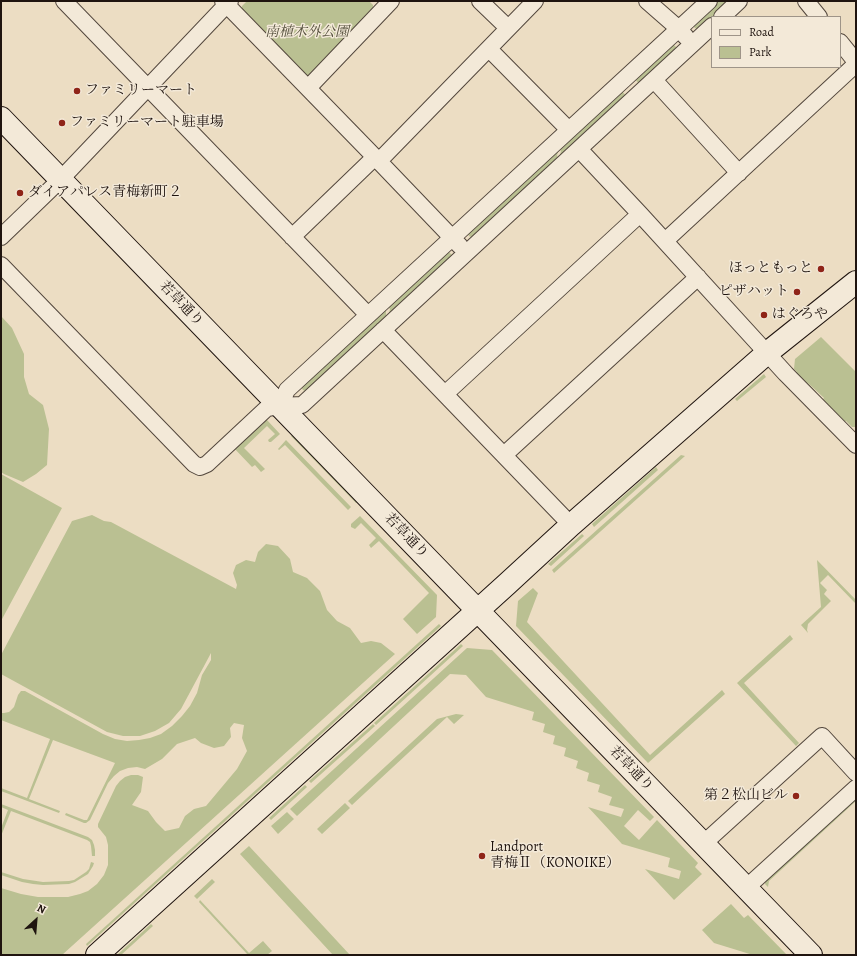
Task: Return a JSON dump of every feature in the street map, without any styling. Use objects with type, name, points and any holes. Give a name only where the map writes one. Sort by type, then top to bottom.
[{"type":"street","points":[[64,1],[368,315]]},
{"type":"street","points":[[480,1],[508,28]]},
{"type":"street","points":[[292,237],[377,159],[489,49],[535,1]]},
{"type":"street","points":[[647,1],[679,29],[692,44]]},
{"type":"street","points":[[280,406],[288,390],[709,1]]},
{"type":"street","points":[[723,16],[739,1]]},
{"type":"street","points":[[806,1],[818,16]]},
{"type":"street","points":[[1,237],[60,180],[148,88],[227,2],[467,253]]},
{"type":"street","points":[[308,88],[383,4]]},
{"type":"street","points":[[1,265],[194,464],[200,467],[207,464],[267,408],[302,405],[711,27]]},
{"type":"street","points":[[665,241],[856,63],[841,43]]},
{"type":"street","points":[[489,49],[569,130]]},
{"type":"street","points":[[654,80],[739,173]]},
{"type":"street","name":"若草通り","points":[[1,118],[811,955]]},
{"type":"street","points":[[579,149],[786,374],[855,442]]},
{"type":"street","points":[[445,394],[640,214]]},
{"type":"street","points":[[504,455],[698,277]]},
{"type":"street","points":[[97,955],[478,611],[571,525],[767,353],[856,282]]},
{"type":"street","points":[[383,330],[571,525]]},
{"type":"street","points":[[703,844],[822,736],[856,773]]},
{"type":"street","points":[[746,888],[856,788]]},
{"type":"green space","name":"南植木外公園","points":[[247,1],[369,1],[373,5],[373,11],[311,76],[305,76],[242,12],[242,6]]},
{"type":"green space","points":[[714,1],[732,1],[716,16],[711,16],[711,21],[699,30],[693,26]]},
{"type":"green space","points":[[671,44],[677,48],[641,86],[633,77]]},
{"type":"green space","points":[[620,89],[628,98],[565,155],[560,155],[561,151],[557,147]]},
{"type":"green space","points":[[552,151],[558,151],[557,156],[560,160],[473,238],[469,236],[467,232]]},
{"type":"green space","points":[[448,251],[453,256],[394,314],[389,314],[390,309],[386,305]]},
{"type":"green space","points":[[381,310],[386,310],[386,315],[389,319],[305,391],[303,390],[301,387]]},
{"type":"green space","points":[[1,316],[12,328],[24,354],[24,377],[29,394],[43,405],[49,429],[47,465],[23,482],[1,472]]},
{"type":"green space","points":[[821,337],[856,372],[856,427],[852,427],[846,421],[844,423],[821,401],[824,398],[807,382],[816,392],[814,393],[795,374],[797,372],[794,369],[795,359]]},
{"type":"green space","points":[[764,374],[766,377],[737,401],[735,399]]},
{"type":"green space","points":[[262,420],[267,420],[280,434],[269,442],[268,440],[275,434],[267,426],[244,448],[265,469],[261,472],[255,465],[252,467],[233,447]]},
{"type":"green space","points":[[293,434],[358,501],[356,503],[291,436]]},
{"type":"green space","points":[[286,440],[351,507],[348,510],[285,445],[279,450],[278,449]]},
{"type":"green space","points":[[681,455],[685,456],[554,573],[552,570]]},
{"type":"green space","points":[[656,467],[658,470],[594,527],[592,524]]},
{"type":"green space","points":[[1,474],[62,508],[1,621]]},
{"type":"green space","points":[[92,515],[104,521],[111,522],[236,589],[237,585],[233,573],[236,565],[246,560],[255,562],[258,552],[266,544],[278,546],[290,559],[293,572],[307,578],[320,591],[327,610],[337,621],[350,628],[361,643],[371,641],[381,643],[395,654],[62,955],[1,955],[1,888],[38,897],[68,897],[88,891],[97,884],[104,875],[108,865],[108,845],[106,837],[98,827],[98,824],[116,786],[120,781],[131,775],[143,777],[141,792],[132,805],[148,811],[165,831],[179,828],[185,816],[194,809],[206,806],[237,769],[247,751],[242,738],[244,725],[234,723],[230,728],[231,737],[224,746],[214,748],[201,743],[195,738],[177,744],[162,759],[145,769],[137,767],[128,768],[120,771],[114,776],[108,783],[90,820],[86,823],[65,815],[66,813],[87,820],[115,763],[53,740],[29,799],[60,811],[59,813],[1,791],[1,788],[27,798],[50,739],[1,720],[1,713],[9,712],[14,707],[21,691],[25,691],[103,734],[115,739],[127,741],[139,740],[161,734],[182,716],[190,706],[197,693],[202,675],[211,660],[211,653],[181,709],[169,723],[155,731],[140,736],[123,736],[107,732],[1,674],[1,655],[72,521]]},
{"type":"green space","points":[[360,516],[437,595],[436,617],[417,634],[403,619],[429,593],[379,541],[371,548],[369,545],[376,538],[361,523],[355,529],[351,527],[351,524]]},
{"type":"green space","points":[[582,534],[584,536],[551,566],[548,564]]},
{"type":"green space","points":[[817,560],[856,600],[856,604],[828,575],[820,583],[827,590],[824,594],[831,601],[808,624],[808,633],[801,625],[821,607]]},
{"type":"green space","points":[[533,588],[538,593],[527,622],[650,755],[722,690],[725,694],[648,763],[516,626],[518,601]]},
{"type":"green space","points":[[439,624],[441,626],[87,946],[86,944]]},
{"type":"green space","points":[[790,635],[793,639],[744,683],[799,743],[796,746],[737,683]]},
{"type":"green space","points":[[461,644],[463,646],[376,725],[374,723]]},
{"type":"green space","points":[[467,648],[492,650],[654,817],[650,821],[638,810],[624,826],[639,840],[657,820],[698,863],[695,867],[702,874],[674,900],[645,869],[679,879],[681,871],[668,867],[670,858],[622,844],[588,807],[621,817],[624,809],[609,805],[612,797],[598,792],[600,785],[587,781],[589,773],[576,768],[578,761],[564,756],[566,748],[553,744],[555,736],[543,732],[545,724],[532,720],[534,712],[486,697],[466,675],[450,674],[297,816],[290,809]]},
{"type":"green space","points":[[456,714],[464,715],[454,724],[447,717],[352,805],[348,801],[437,719]]},
{"type":"green space","points":[[373,724],[375,726],[311,783],[309,781]]},
{"type":"green space","points":[[305,785],[307,787],[271,820],[269,818]]},
{"type":"green space","points":[[856,795],[856,801],[769,881],[768,887],[765,884],[766,878]]},
{"type":"green space","points":[[345,803],[350,808],[322,834],[317,829]]},
{"type":"green space","points":[[1,804],[88,837],[92,840],[94,845],[95,856],[92,856],[90,842],[87,840],[11,811],[1,836],[1,828],[8,810],[1,807]]},
{"type":"green space","points":[[287,812],[294,819],[278,834],[271,826]]},
{"type":"green space","points":[[249,846],[350,955],[333,955],[240,854]]},
{"type":"green space","points":[[91,862],[94,863],[88,874],[69,884],[33,884],[1,875],[1,872],[23,879],[43,882],[69,881],[74,880],[86,872],[89,869]]},
{"type":"green space","points":[[212,879],[215,882],[197,899],[194,896]]},
{"type":"green space","points":[[200,900],[249,953],[263,941],[272,951],[267,955],[248,955],[199,902]]},
{"type":"green space","points":[[731,904],[744,918],[748,915],[787,955],[753,955],[714,943],[702,930]]},
{"type":"green space","points":[[151,924],[153,926],[121,955],[117,955]]},
{"type":"place","name":"ファミリーマート","points":[[77,91]]},
{"type":"place","name":"ファミリーマート駐車場","points":[[62,123]]},
{"type":"place","name":"ダイアパレス青梅新町２","points":[[20,193]]},
{"type":"place","name":"ほっともっと","points":[[821,269]]},
{"type":"place","name":"ピザハット","points":[[797,292]]},
{"type":"place","name":"はぐろや","points":[[764,315]]},
{"type":"place","name":"第２松山ビル","points":[[796,796]]},
{"type":"place","name":"Landport 青梅Ⅱ（KONOIKE）","points":[[482,856]]}]
